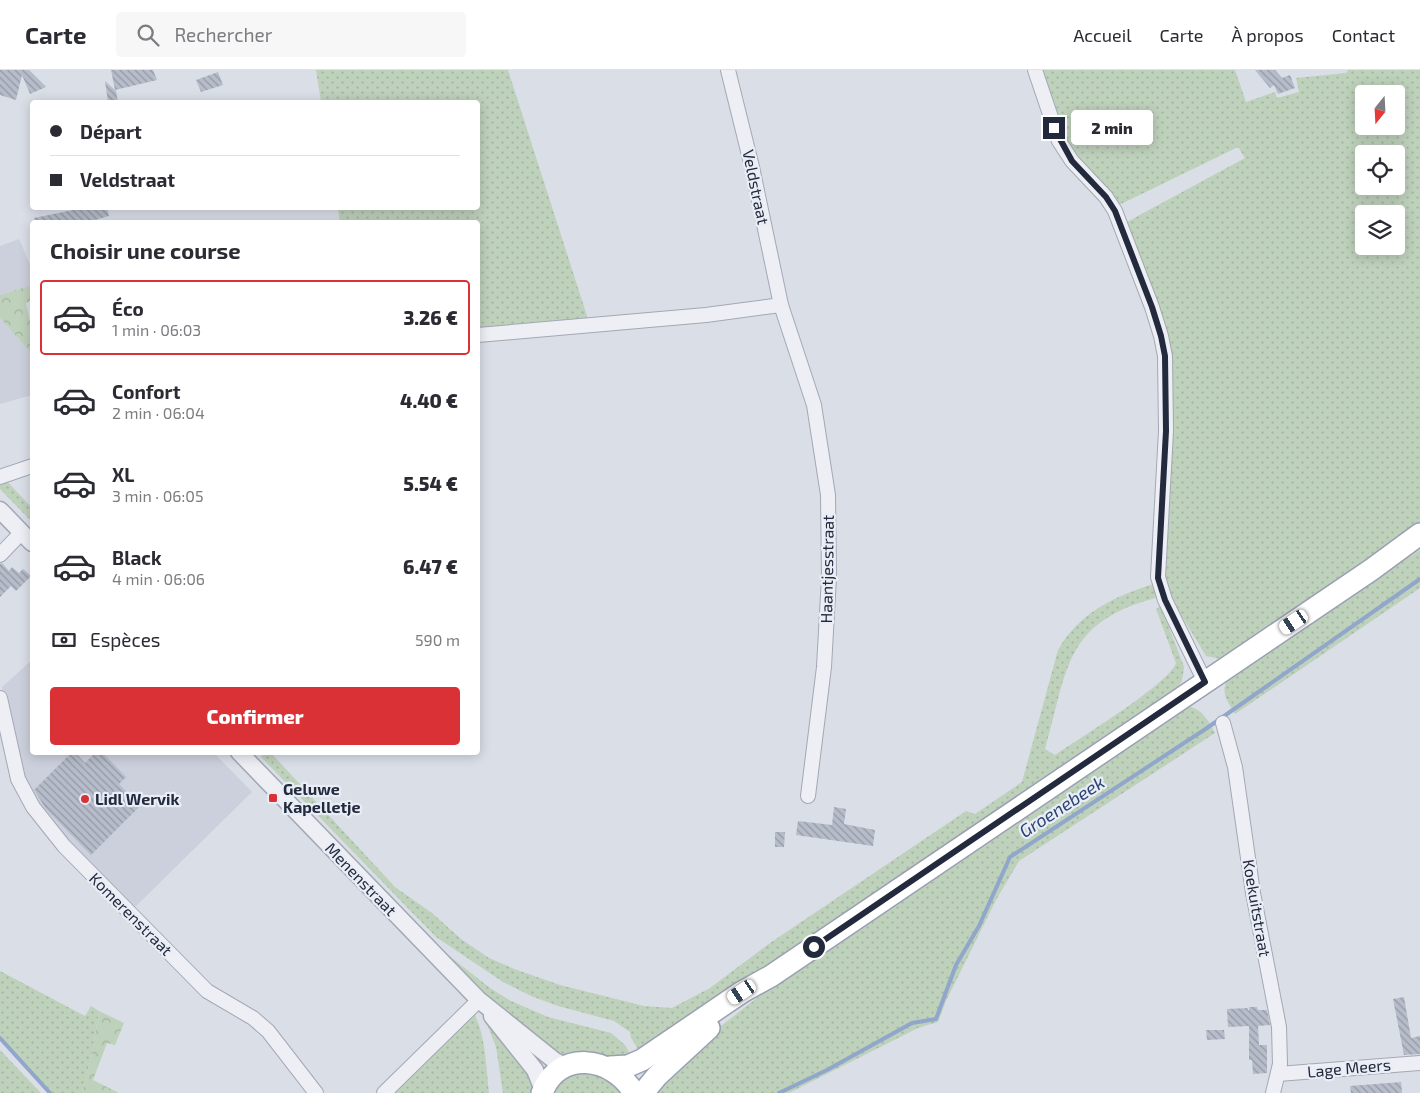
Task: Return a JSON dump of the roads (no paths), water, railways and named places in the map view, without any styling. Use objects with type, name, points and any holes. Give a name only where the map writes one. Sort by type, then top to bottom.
[{"type":"main road","points":[[542,1091],[557,1072],[566,1067],[588,1062],[610,1067],[628,1066],[642,1060],[742,992],[771,976],[1371,570],[1420,534]]},
{"type":"main road","points":[[1371,570],[1420,542]]},
{"type":"main road","points":[[643,1093],[696,1039],[771,976]]},
{"type":"main road","points":[[610,1067],[628,1082],[634,1093]]},
{"type":"street","name":"Veldstraat","points":[[728,70],[752,167],[781,305],[794,345]]},
{"type":"street","points":[[1035,70],[1059,141],[1072,161],[1106,197],[1115,211],[1152,307],[1161,336],[1165,356],[1166,431],[1159,550],[1160,587],[1205,682]]},
{"type":"street","points":[[480,335],[711,314],[781,305]]},
{"type":"street","name":"Haantjesstraat","points":[[794,345],[814,405],[828,495],[829,577],[824,667],[808,796]]},
{"type":"street","points":[[0,477],[30,467]]},
{"type":"street","points":[[0,510],[27,537],[0,555]]},
{"type":"street","name":"Komerenstraat","points":[[0,698],[18,779],[32,807],[64,846],[207,991],[253,1018],[268,1031],[316,1093]]},
{"type":"street","name":"Koekuitstraat","points":[[1223,723],[1236,767],[1253,893],[1279,1027],[1278,1074],[1273,1093]]},
{"type":"street","name":"Menenstraat","points":[[242,755],[482,1002],[555,1061],[566,1067]]},
{"type":"street","points":[[384,1093],[482,1002]]},
{"type":"street","name":"Menenstraat","points":[[482,1002],[506,1036],[535,1070],[542,1091]]},
{"type":"street","name":"Lage Meers","points":[[1278,1074],[1420,1063]]},
{"type":"waterway","name":"Groenebeek","points":[[779,1093],[827,1070],[912,1023],[936,1019],[956,965],[979,926],[1010,857],[1207,728],[1420,579]]},
{"type":"waterway","points":[[0,1038],[50,1093]]},
{"type":"place","name":"Geluwe Kapelletje","points":[[273,798]]},
{"type":"place","name":"Lidl Wervik","points":[[85,799]]}]
